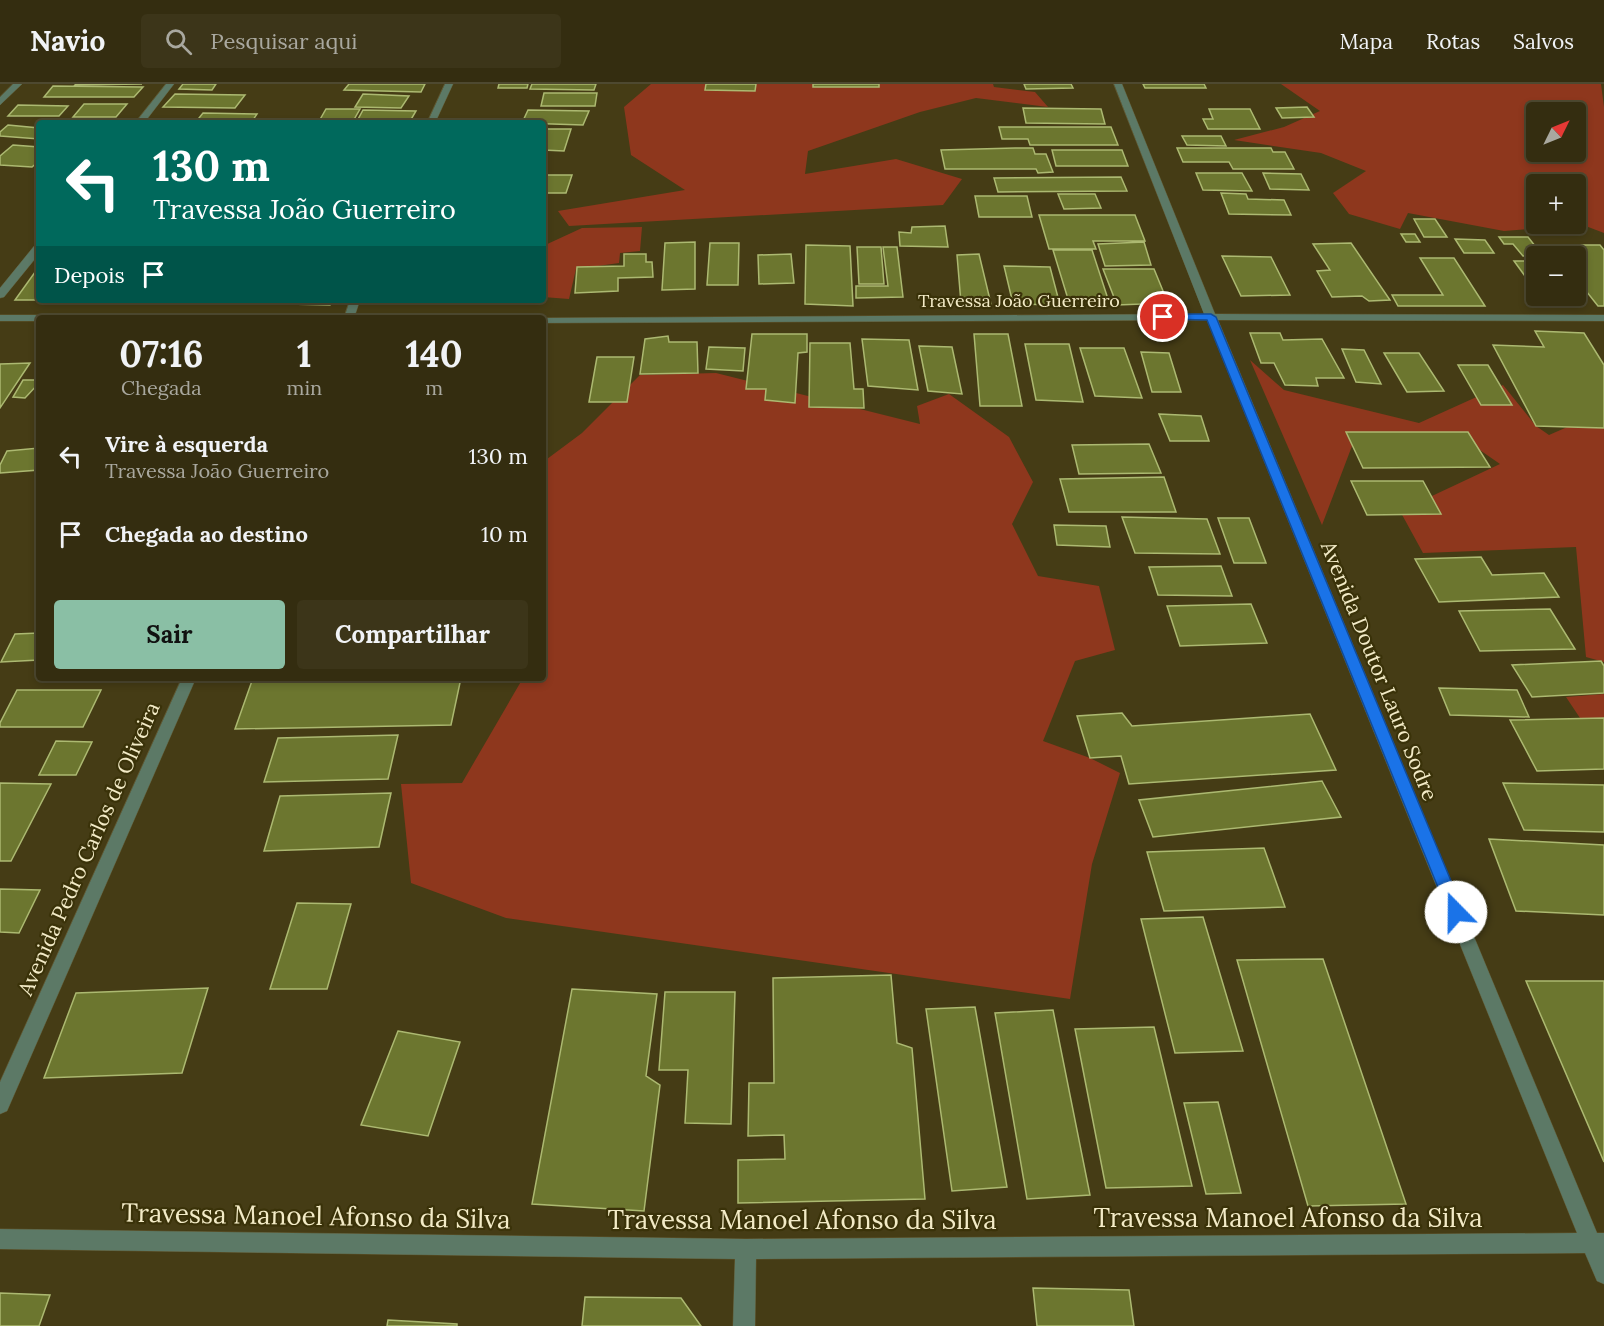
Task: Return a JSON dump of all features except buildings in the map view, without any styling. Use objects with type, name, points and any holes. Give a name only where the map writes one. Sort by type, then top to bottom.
[{"type":"street","points":[[0,102],[18,84]]},
{"type":"street","points":[[141,120],[170,84]]},
{"type":"street","points":[[432,120],[449,84]]},
{"type":"street","name":"Avenida Doutor Lauro Sodre","points":[[1118,84],[1211,317],[1598,1243],[1604,1274]]},
{"type":"street","points":[[0,295],[36,251]]},
{"type":"street","points":[[0,318],[36,318]]},
{"type":"street","name":"Travessa João Guerreiro","points":[[546,320],[1604,318]]},
{"type":"street","name":"Avenida Pedro Carlos de Oliveira","points":[[0,1104],[188,681]]},
{"type":"street","name":"Travessa Manoel Afonso da Silva","points":[[0,1239],[746,1249],[1598,1243]]},
{"type":"street","points":[[744,1326],[746,1249]]},
{"type":"shaded area","points":[[651,84],[993,84],[994,87],[1035,92],[1048,107],[976,98],[920,112],[808,151],[805,174],[896,159],[962,179],[943,205],[569,226],[558,211],[685,190],[631,155],[624,107]]},
{"type":"shaded area","points":[[1281,84],[1601,84],[1604,107],[1604,233],[1586,226],[1586,174],[1526,174],[1526,229],[1504,231],[1408,213],[1400,229],[1349,214],[1333,193],[1366,171],[1321,153],[1234,140],[1284,127],[1320,111]]},
{"type":"shaded area","points":[[642,227],[640,251],[620,253],[619,263],[576,269],[569,299],[546,297],[546,245],[582,228]]},
{"type":"shaded area","points":[[1250,360],[1284,390],[1419,423],[1503,385],[1536,426],[1549,435],[1604,411],[1604,662],[1586,657],[1576,547],[1423,553],[1400,511],[1500,464],[1474,446],[1352,446],[1322,525]]},
{"type":"shaded area","points":[[716,373],[920,424],[917,406],[949,394],[1009,437],[1033,482],[1012,524],[1038,576],[1099,586],[1115,650],[1075,661],[1043,741],[1090,758],[1120,773],[1092,864],[1070,999],[506,918],[411,883],[401,784],[462,783],[521,681],[546,681],[546,460],[582,433],[640,375]]},
{"type":"shaded area","points":[[1604,694],[1604,719],[1582,721],[1566,697]]},
{"type":"route","points":[[1163,317],[1211,317],[1456,912]]}]
